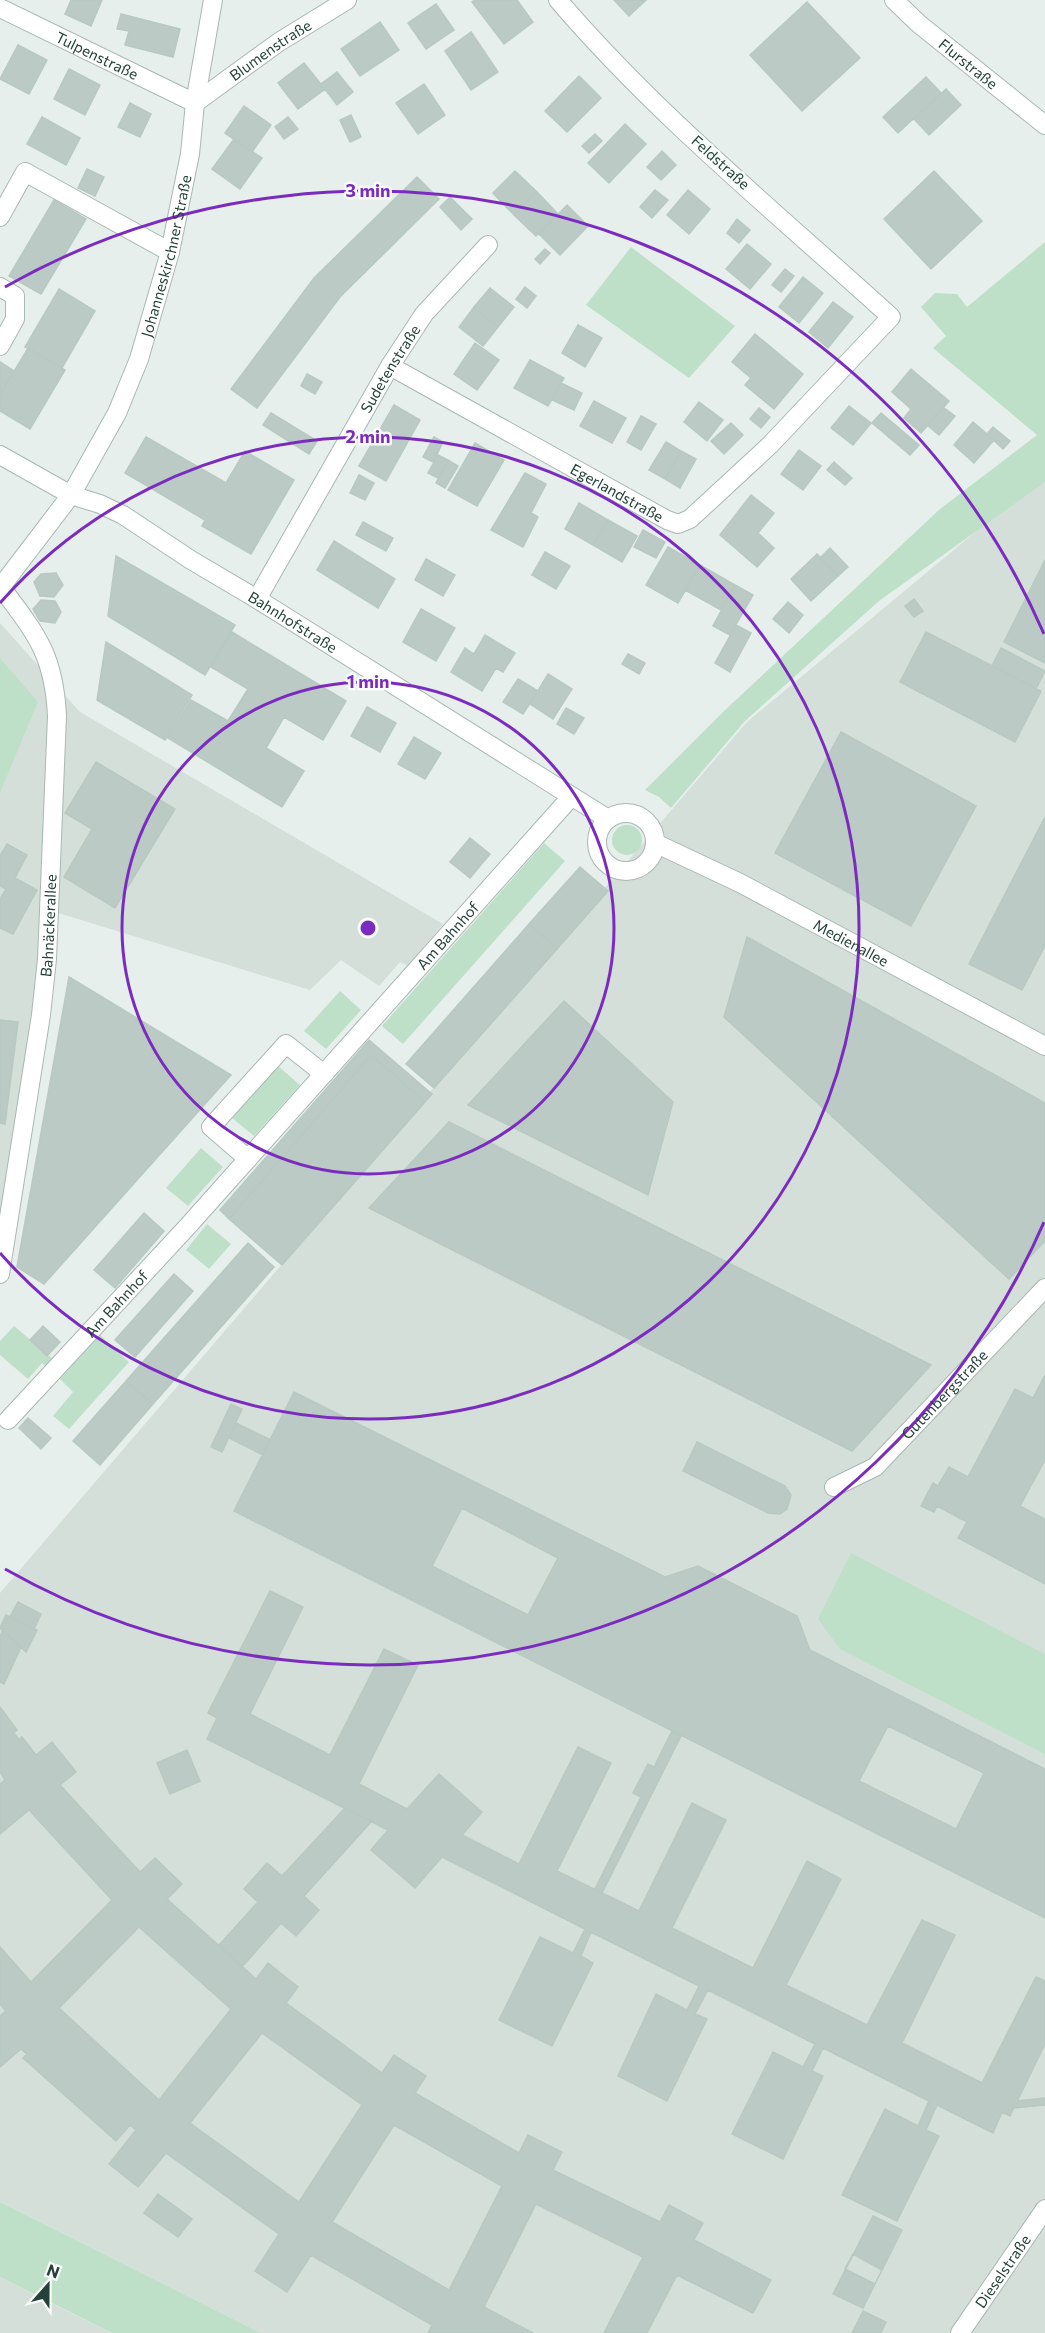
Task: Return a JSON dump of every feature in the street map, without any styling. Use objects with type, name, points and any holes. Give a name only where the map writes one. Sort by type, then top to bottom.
[{"type":"street","name":"Johanneskirchner Straße","points":[[1,587],[71,495],[117,413],[139,359],[170,252],[190,154],[195,103],[213,0]]},
{"type":"street","name":"Blumenstraße","points":[[195,103],[279,42],[347,0]]},
{"type":"street","name":"Feldstraße","points":[[558,0],[582,28],[682,127],[891,317]]},
{"type":"street","name":"Flurstraße","points":[[894,0],[919,24],[1045,125]]},
{"type":"street","name":"Tulpenstraße","points":[[0,8],[195,103]]},
{"type":"street","points":[[0,216],[26,172],[170,252]]},
{"type":"street","name":"Sudetenstraße","points":[[257,599],[390,366],[424,314],[488,245]]},
{"type":"street","points":[[0,286],[15,296],[15,319],[0,346]]},
{"type":"street","name":"Egerlandstraße","points":[[390,366],[678,524],[690,519],[770,445],[891,317]]},
{"type":"street","name":"Bahnhofstraße","points":[[0,455],[71,495],[100,504],[123,515],[190,560],[257,599],[608,819]]},
{"type":"street","name":"Bahnäckerallee","points":[[0,1274],[46,970],[57,716],[56,689],[40,639],[1,587]]},
{"type":"street","name":"Am Bahnhof","points":[[8,1420],[248,1159],[571,797]]},
{"type":"street","points":[[625,813],[641,818],[652,829],[654,852],[641,867],[632,871],[613,868],[600,855],[597,845],[598,836],[608,819],[625,813]]},
{"type":"street","name":"Medienallee","points":[[655,843],[740,884],[1045,1046]]},
{"type":"street","points":[[248,1159],[211,1127],[244,1090],[286,1044],[324,1074]]},
{"type":"street","name":"Gutenbergstraße","points":[[834,1487],[875,1467],[1045,1288]]},
{"type":"street","name":"Dieselstraße","points":[[960,2333],[1045,2209]]},
{"type":"shaded area","points":[[1045,474],[1045,2333],[261,2333],[0,2202],[0,1593],[747,722]]},
{"type":"shaded area","points":[[0,623],[80,712],[443,924],[408,966],[400,962],[379,986],[341,960],[310,990],[45,909],[0,1280]]},
{"type":"shaded area","points":[[0,2277],[67,2311],[112,2333],[0,2333]]},
{"type":"green space","points":[[1045,242],[1045,482],[879,601],[745,721],[671,808],[659,797],[645,790],[723,712],[940,509],[1037,435],[933,348],[946,336],[921,307],[935,293],[957,294],[967,307]]},
{"type":"green space","points":[[631,247],[735,326],[689,378],[586,305]]},
{"type":"green space","points":[[0,658],[38,702],[0,793]]},
{"type":"green space","points":[[627,825],[633,826],[641,834],[641,846],[633,854],[627,855],[621,854],[613,846],[612,840],[613,834],[621,826]]},
{"type":"green space","points":[[544,843],[565,861],[403,1044],[382,1026]]},
{"type":"green space","points":[[340,991],[361,1010],[326,1049],[304,1031]]},
{"type":"green space","points":[[278,1066],[300,1085],[254,1136],[232,1118]]},
{"type":"green space","points":[[201,1148],[223,1167],[188,1206],[166,1188]]},
{"type":"green space","points":[[207,1224],[231,1244],[209,1269],[186,1250]]},
{"type":"green space","points":[[14,1326],[54,1360],[47,1367],[42,1363],[28,1379],[0,1355],[0,1341]]},
{"type":"green space","points":[[99,1334],[129,1362],[69,1429],[53,1416],[73,1392],[60,1379]]},
{"type":"green space","points":[[851,1553],[1045,1654],[1045,1754],[840,1649],[818,1619]]},
{"type":"green space","points":[[0,2202],[261,2333],[112,2333],[0,2277]]},
{"type":"building","points":[[71,0],[102,0],[91,26],[65,14]]},
{"type":"building","points":[[475,0],[517,0],[533,22],[504,44],[472,2]]},
{"type":"building","points":[[614,0],[646,0],[629,16]]},
{"type":"building","points":[[807,2],[860,58],[802,111],[750,55]]},
{"type":"building","points":[[436,4],[454,30],[426,49],[408,23]]},
{"type":"building","points":[[121,14],[180,29],[173,57],[125,45],[129,31],[117,29]]},
{"type":"building","points":[[380,22],[399,50],[360,76],[341,49]]},
{"type":"building","points":[[471,32],[498,72],[471,90],[445,51]]},
{"type":"building","points":[[18,45],[47,60],[29,94],[0,79]]},
{"type":"building","points":[[304,63],[325,89],[298,109],[278,83]]},
{"type":"building","points":[[69,69],[100,85],[85,115],[54,99]]},
{"type":"building","points":[[337,72],[353,92],[337,105],[321,84]]},
{"type":"building","points":[[579,76],[601,98],[567,132],[545,111]]},
{"type":"building","points":[[926,77],[941,93],[898,133],[883,117]]},
{"type":"building","points":[[424,84],[445,115],[418,134],[396,103]]},
{"type":"building","points":[[946,89],[961,105],[929,135],[914,119]]},
{"type":"building","points":[[130,103],[151,114],[140,137],[118,127]]},
{"type":"building","points":[[244,106],[271,125],[252,152],[225,133]]},
{"type":"building","points":[[351,115],[361,137],[350,142],[340,120]]},
{"type":"building","points":[[42,117],[80,138],[66,165],[27,144]]},
{"type":"building","points":[[288,117],[298,129],[284,139],[275,127]]},
{"type":"building","points":[[625,124],[646,144],[609,183],[588,163]]},
{"type":"building","points":[[595,134],[602,141],[589,153],[582,146]]},
{"type":"building","points":[[234,139],[262,158],[240,189],[212,169]]},
{"type":"building","points":[[662,151],[676,165],[661,180],[647,167]]},
{"type":"building","points":[[87,169],[104,177],[95,196],[78,188]]},
{"type":"building","points":[[515,171],[537,192],[514,215],[493,193]]},
{"type":"building","points":[[934,171],[982,221],[931,269],[884,219]]},
{"type":"building","points":[[417,177],[439,199],[340,297],[257,408],[231,389],[314,278]]},
{"type":"building","points":[[655,190],[668,200],[652,218],[640,207]]},
{"type":"building","points":[[688,190],[710,209],[689,234],[667,215]]},
{"type":"building","points":[[537,192],[558,214],[536,236],[514,215]]},
{"type":"building","points":[[450,197],[472,219],[461,230],[440,207]]},
{"type":"building","points":[[54,200],[86,219],[41,294],[9,276]]},
{"type":"building","points":[[567,205],[588,226],[560,255],[539,234]]},
{"type":"building","points":[[737,219],[750,230],[739,243],[727,233]]},
{"type":"building","points":[[747,244],[771,264],[750,289],[726,269]]},
{"type":"building","points":[[545,249],[550,253],[540,264],[535,259]]},
{"type":"building","points":[[785,269],[794,276],[781,292],[772,285]]},
{"type":"building","points":[[803,277],[823,293],[799,323],[779,307]]},
{"type":"building","points":[[525,287],[536,296],[527,308],[516,299]]},
{"type":"building","points":[[490,288],[514,307],[498,327],[474,307]]},
{"type":"building","points":[[59,289],[95,311],[62,368],[25,347]]},
{"type":"building","points":[[833,302],[853,317],[828,348],[809,332]]},
{"type":"building","points":[[474,307],[498,327],[483,346],[459,327]]},
{"type":"building","points":[[578,325],[602,338],[585,367],[562,353]]},
{"type":"building","points":[[755,334],[803,374],[774,409],[745,385],[751,378],[732,362]]},
{"type":"building","points":[[475,343],[499,360],[477,390],[454,374]]},
{"type":"building","points":[[28,348],[65,370],[30,429],[0,411],[0,395]]},
{"type":"building","points":[[530,360],[564,378],[548,406],[514,388]]},
{"type":"building","points":[[0,362],[14,371],[0,395]]},
{"type":"building","points":[[911,369],[949,401],[921,433],[904,418],[911,409],[892,392]]},
{"type":"building","points":[[307,374],[322,382],[315,394],[301,386]]},
{"type":"building","points":[[561,383],[582,393],[574,410],[552,400]]},
{"type":"building","points":[[594,401],[626,418],[612,443],[580,426]]},
{"type":"building","points":[[699,402],[723,420],[707,441],[684,422]]},
{"type":"building","points":[[394,405],[420,420],[386,481],[359,466]]},
{"type":"building","points":[[849,406],[871,423],[853,445],[831,428]]},
{"type":"building","points":[[943,407],[955,416],[939,435],[927,425]]},
{"type":"building","points":[[759,408],[770,417],[761,428],[750,419]]},
{"type":"building","points":[[271,413],[317,441],[309,454],[263,425]]},
{"type":"building","points":[[881,413],[919,445],[910,455],[872,423]]},
{"type":"building","points":[[641,416],[656,424],[641,450],[627,442]]},
{"type":"building","points":[[973,422],[994,440],[974,463],[954,445]]},
{"type":"building","points":[[731,423],[743,435],[724,454],[711,441]]},
{"type":"building","points":[[993,427],[1010,441],[1003,449],[987,434]]},
{"type":"building","points":[[146,437],[226,483],[245,451],[294,480],[251,554],[202,526],[205,520],[125,473]]},
{"type":"building","points":[[434,437],[443,442],[433,462],[423,457]]},
{"type":"building","points":[[666,442],[681,451],[665,479],[649,470]]},
{"type":"building","points":[[475,443],[504,460],[477,506],[448,490]]},
{"type":"building","points":[[799,450],[821,466],[803,490],[781,474]]},
{"type":"building","points":[[681,451],[696,459],[680,488],[665,479]]},
{"type":"building","points":[[438,455],[448,460],[438,478],[428,473]]},
{"type":"building","points":[[448,460],[458,466],[445,488],[436,483]]},
{"type":"building","points":[[834,462],[852,478],[845,485],[827,470]]},
{"type":"building","points":[[525,473],[546,484],[531,513],[538,517],[523,547],[491,530]]},
{"type":"building","points":[[359,475],[374,483],[365,500],[350,493]]},
{"type":"building","points":[[751,495],[774,513],[758,533],[774,548],[757,567],[720,535]]},
{"type":"building","points":[[579,503],[608,520],[593,545],[565,529]]},
{"type":"building","points":[[608,520],[637,536],[622,562],[593,545]]},
{"type":"building","points":[[363,522],[393,538],[386,551],[356,535]]},
{"type":"building","points":[[643,530],[665,542],[656,558],[634,547]]},
{"type":"building","points":[[334,541],[395,579],[378,608],[317,570]]},
{"type":"building","points":[[668,547],[700,565],[678,603],[646,585]]},
{"type":"building","points":[[830,548],[848,567],[838,576],[820,558]]},
{"type":"building","points":[[545,552],[570,566],[556,589],[532,575]]},
{"type":"building","points":[[817,554],[838,576],[811,601],[791,579]]},
{"type":"building","points":[[116,556],[235,625],[205,675],[108,616]]},
{"type":"building","points":[[426,559],[455,575],[443,596],[415,580]]},
{"type":"building","points":[[1045,560],[1045,663],[1004,642]]},
{"type":"building","points":[[700,565],[735,585],[721,610],[685,590]]},
{"type":"building","points":[[56,573],[63,585],[54,597],[40,596],[34,582],[41,574]]},
{"type":"building","points":[[735,585],[753,595],[730,635],[713,626]]},
{"type":"building","points":[[914,599],[923,611],[914,617],[905,606]]},
{"type":"building","points":[[41,600],[55,601],[61,612],[55,623],[40,621],[33,609]]},
{"type":"building","points":[[788,602],[803,615],[789,633],[773,619]]},
{"type":"building","points":[[421,609],[455,628],[436,661],[403,642]]},
{"type":"building","points":[[736,625],[751,633],[730,672],[715,663]]},
{"type":"building","points":[[232,632],[346,701],[323,740],[284,717],[266,748],[304,771],[282,807],[168,738],[191,700],[228,721],[248,689],[211,667]]},
{"type":"building","points":[[926,632],[1041,691],[1015,742],[900,682]]},
{"type":"building","points":[[485,635],[515,653],[503,672],[496,668],[482,691],[451,672],[465,648],[474,654]]},
{"type":"building","points":[[106,642],[192,695],[165,740],[97,700]]},
{"type":"building","points":[[1001,648],[1045,671],[1036,689],[992,666]]},
{"type":"building","points":[[628,654],[645,663],[639,674],[622,664]]},
{"type":"building","points":[[548,674],[572,689],[553,719],[530,704]]},
{"type":"building","points":[[518,679],[538,691],[523,714],[503,702]]},
{"type":"building","points":[[367,707],[396,723],[380,752],[351,736]]},
{"type":"building","points":[[566,708],[584,718],[574,734],[557,724]]},
{"type":"building","points":[[841,732],[976,806],[911,926],[775,853]]},
{"type":"building","points":[[414,737],[441,753],[425,779],[398,764]]},
{"type":"building","points":[[96,762],[175,809],[115,908],[64,877],[92,829],[65,813]]},
{"type":"building","points":[[1045,817],[1045,946],[1022,990],[969,964]]},
{"type":"building","points":[[470,838],[490,854],[470,878],[450,862]]},
{"type":"building","points":[[7,844],[27,855],[15,878],[37,890],[13,934],[0,928],[0,899],[6,889],[0,886],[0,856]]},
{"type":"building","points":[[580,867],[608,891],[557,949],[529,924]]},
{"type":"building","points":[[529,924],[557,949],[434,1088],[406,1064]]},
{"type":"building","points":[[747,937],[1045,1103],[1045,1241],[1009,1279],[724,1017]]},
{"type":"building","points":[[69,977],[231,1075],[44,1284],[17,1267]]},
{"type":"building","points":[[564,1001],[673,1102],[648,1195],[468,1105]]},
{"type":"building","points":[[0,1020],[18,1022],[5,1124],[0,1123]]},
{"type":"building","points":[[369,1040],[432,1094],[425,1102],[371,1055],[229,1219],[220,1210]]},
{"type":"building","points":[[371,1055],[425,1102],[282,1265],[229,1219]]},
{"type":"building","points":[[449,1122],[931,1365],[852,1451],[369,1208]]},
{"type":"building","points":[[144,1213],[164,1231],[115,1288],[94,1270]]},
{"type":"building","points":[[248,1243],[274,1267],[153,1404],[126,1381]]},
{"type":"building","points":[[174,1274],[193,1291],[135,1357],[115,1340]]},
{"type":"building","points":[[43,1326],[60,1342],[47,1356],[30,1340]]},
{"type":"building","points":[[1045,1375],[1045,1460],[1020,1506],[1045,1519],[1045,1584],[958,1538],[967,1522],[937,1506],[934,1512],[921,1506],[933,1483],[938,1486],[949,1467],[968,1477],[1015,1389],[1033,1398]]},
{"type":"building","points":[[126,1381],[153,1404],[100,1465],[73,1441]]},
{"type":"building","points":[[294,1392],[665,1577],[698,1566],[797,1616],[810,1650],[1045,1769],[1045,1918],[234,1511]],"holes":[[[462,1508],[558,1558],[528,1615],[432,1566]],[[888,1726],[984,1773],[956,1829],[859,1781]]]},
{"type":"building","points":[[231,1404],[242,1409],[222,1452],[211,1447]]},
{"type":"building","points":[[28,1418],[51,1438],[41,1449],[19,1428]]},
{"type":"building","points":[[236,1423],[271,1440],[263,1455],[229,1438]]},
{"type":"building","points":[[697,1442],[785,1486],[791,1495],[787,1509],[780,1514],[768,1513],[683,1471]]},
{"type":"building","points":[[270,1591],[303,1607],[250,1714],[330,1755],[384,1649],[418,1665],[359,1784],[407,1809],[439,1774],[482,1812],[462,1835],[519,1864],[578,1747],[611,1763],[557,1871],[639,1911],[692,1803],[726,1820],[672,1928],[753,1968],[807,1861],[841,1879],[786,1985],[867,2025],[922,1920],[955,1935],[902,2043],[982,2083],[1036,1977],[1045,1981],[1045,2044],[1010,2116],[1002,2112],[993,2133],[937,2105],[926,2130],[939,2136],[897,2221],[842,2195],[885,2109],[918,2126],[929,2101],[823,2048],[812,2071],[823,2076],[783,2159],[732,2134],[773,2052],[803,2067],[815,2044],[708,1990],[695,2014],[707,2019],[667,2101],[618,2076],[656,1994],[687,2010],[699,1986],[591,1932],[581,1956],[593,1963],[552,2046],[499,2020],[540,1937],[573,1953],[585,1929],[442,1857],[415,1888],[371,1850],[388,1830],[207,1739],[217,1718],[208,1713]]},
{"type":"building","points":[[18,1602],[41,1614],[34,1629],[10,1617]]},
{"type":"building","points":[[6,1615],[37,1630],[26,1652],[0,1628]]},
{"type":"building","points":[[3,1630],[21,1647],[4,1684],[0,1682],[0,1636]]},
{"type":"building","points":[[0,1707],[17,1730],[14,1733],[19,1740],[22,1737],[36,1755],[52,1742],[76,1772],[60,1785],[140,1872],[155,1858],[182,1884],[167,1899],[256,1979],[268,1963],[298,1987],[286,2003],[382,2073],[394,2055],[426,2076],[415,2093],[519,2153],[528,2135],[562,2152],[553,2170],[660,2222],[669,2205],[703,2223],[694,2240],[771,2280],[753,2313],[677,2275],[647,2333],[604,2333],[643,2257],[536,2204],[484,2307],[533,2333],[428,2333],[432,2325],[311,2255],[287,2292],[255,2271],[279,2234],[166,2153],[138,2187],[109,2164],[136,2130],[130,2125],[116,2141],[23,2058],[27,2054],[21,2049],[0,2067],[0,2016],[6,2011],[0,2004],[0,1947],[31,1982],[112,1900],[29,1810],[0,1834],[0,1784],[5,1780],[0,1772]],"holes":[[[139,1927],[231,2009],[159,2100],[59,2008]],[[262,2033],[362,2105],[299,2202],[190,2123]],[[394,2125],[502,2186],[449,2290],[332,2222]]]},
{"type":"building","points":[[672,1731],[681,1736],[602,1893],[595,1889],[641,1797],[633,1793],[648,1764],[654,1767]]},
{"type":"building","points":[[187,1750],[200,1781],[170,1794],[157,1763]]},
{"type":"building","points":[[345,1808],[372,1821],[304,1896],[319,1910],[296,1936],[281,1923],[242,1967],[219,1945],[258,1902],[244,1889],[267,1863],[282,1876]]},
{"type":"building","points":[[1045,2098],[1045,2105],[1013,2108],[1017,2101]]},
{"type":"building","points":[[158,2194],[192,2219],[178,2237],[144,2213]]},
{"type":"building","points":[[873,2216],[902,2230],[863,2308],[833,2294]]},
{"type":"building","points":[[853,2254],[882,2270],[875,2284],[845,2269]]},
{"type":"building","points":[[863,2311],[886,2322],[881,2333],[852,2333]]}]
